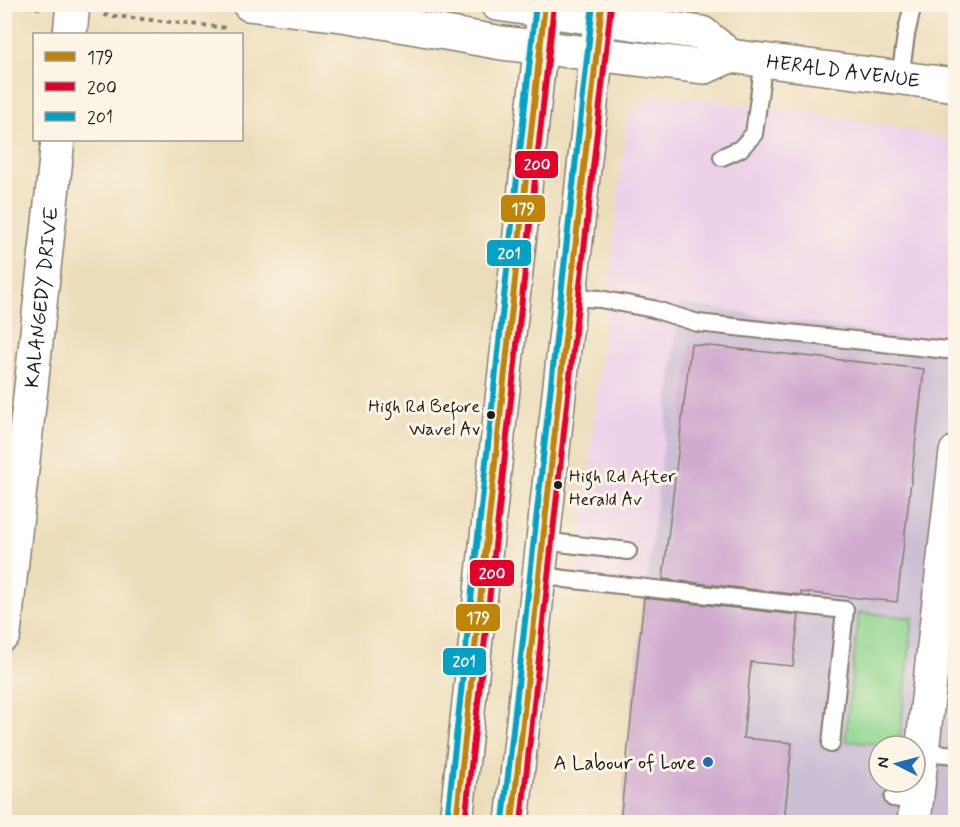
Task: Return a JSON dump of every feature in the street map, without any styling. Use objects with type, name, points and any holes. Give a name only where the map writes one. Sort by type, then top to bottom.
[{"type":"street","name":"HERALD AVENUE","points":[[249,4],[343,15],[502,42],[705,67],[730,56],[956,85]]},
{"type":"street","points":[[497,4],[601,12],[702,33],[730,56]]},
{"type":"street","points":[[58,6],[70,33]]},
{"type":"street","points":[[456,822],[545,8]]},
{"type":"street","points":[[512,822],[601,12]]},
{"type":"street","name":"KALANGEDY DRIVE","points":[[4,634],[58,141]]},
{"type":"street","points":[[924,734],[956,452]]},
{"type":"lane","points":[[900,78],[913,4]]},
{"type":"lane","points":[[722,157],[741,149],[754,134],[764,60]]},
{"type":"lane","points":[[571,297],[600,299],[653,309],[698,323],[956,351]]},
{"type":"lane","points":[[542,541],[628,551]]},
{"type":"lane","points":[[538,574],[565,579],[845,610],[831,744]]},
{"type":"lane","points":[[927,752],[956,755]]},
{"type":"path","points":[[9,4],[58,6]]},
{"type":"shaded area","points":[[657,94],[819,113],[955,139],[955,275],[921,612],[577,576],[627,115]]},
{"type":"shaded area","points":[[680,303],[955,346],[955,822],[619,822]]},
{"type":"green space","points":[[859,612],[913,618],[900,734],[867,734],[867,743],[845,741]]},
{"type":"building","points":[[691,344],[924,369],[897,602],[801,592],[801,595],[663,579]]},
{"type":"building","points":[[644,598],[799,615],[793,666],[751,662],[743,738],[792,743],[784,822],[620,822]]},
{"type":"transit line","name":"201","points":[[447,821],[536,4]]},
{"type":"transit line","name":"179","points":[[456,822],[545,4]]},
{"type":"transit line","name":"201","points":[[503,821],[593,4]]},
{"type":"transit line","name":"179","points":[[512,822],[602,4]]},
{"type":"transit line","name":"200","points":[[465,822],[554,5]]},
{"type":"transit line","name":"200","points":[[521,822],[611,5]]},
{"type":"place","name":"High Rd Before Wavel Av","points":[[491,415]]},
{"type":"place","name":"High Rd After Herald Av","points":[[558,485]]},
{"type":"place","name":"A Labour of Love","points":[[708,762]]}]
